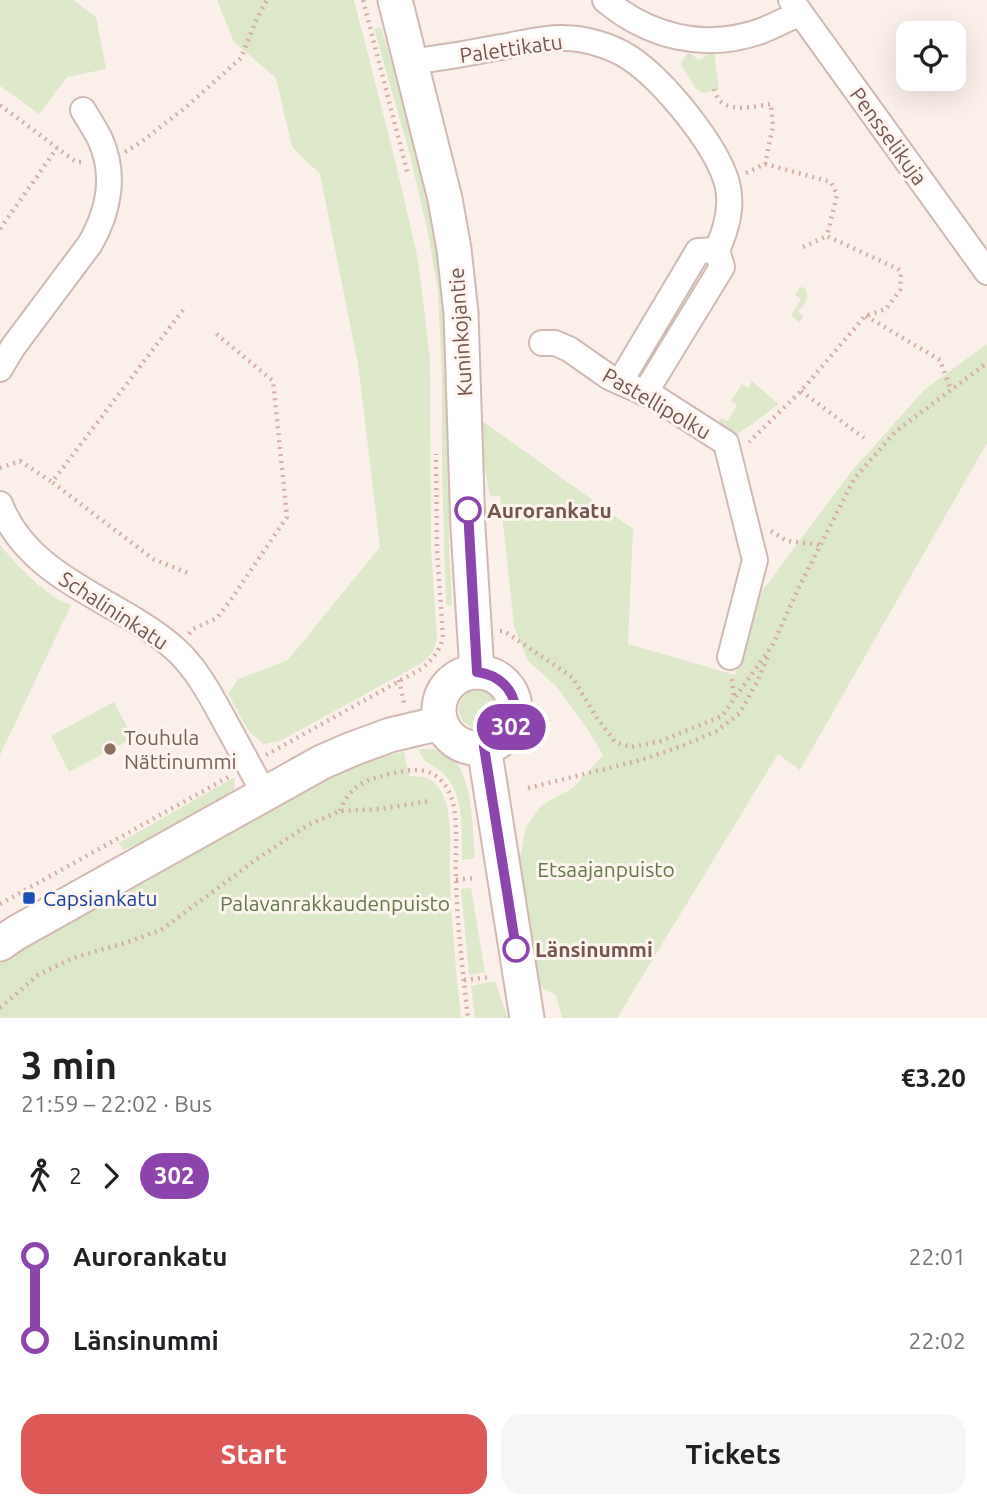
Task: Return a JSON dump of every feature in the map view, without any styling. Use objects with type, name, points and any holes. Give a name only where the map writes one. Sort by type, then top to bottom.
[{"type":"main road","name":"Kuninkojantie","points":[[395,0],[445,199],[454,249],[461,313],[468,528],[477,672]]},
{"type":"main road","points":[[477,672],[487,673],[505,683],[511,692],[515,712],[508,732],[493,745],[472,748],[462,745],[446,732],[441,723],[439,702],[449,684],[466,673],[477,672]]},
{"type":"main road","points":[[0,944],[256,780],[322,762],[390,735],[441,723]]},
{"type":"main road","points":[[484,747],[527,1018]]},
{"type":"street","points":[[605,0],[635,22],[656,32],[686,39],[719,39],[762,31],[795,6]]},
{"type":"street","name":"Pensselikuja","points":[[795,6],[987,272]]},
{"type":"street","points":[[618,52],[635,22]]},
{"type":"street","name":"Palettikatu","points":[[411,62],[547,39],[584,40],[618,52],[648,72],[690,119],[715,157],[727,182],[729,216],[717,250],[722,267],[645,393]]},
{"type":"street","points":[[0,369],[13,347],[100,228],[107,202],[110,174],[100,139],[83,110]]},
{"type":"street","points":[[620,382],[698,251],[717,250]]},
{"type":"street","name":"Pastellipolku","points":[[541,343],[555,343],[569,349],[609,377],[656,398],[726,443],[755,560],[730,657]]},
{"type":"street","name":"Schalininkatu","points":[[0,504],[11,527],[37,558],[59,575],[143,624],[176,650],[207,689],[256,780]]},
{"type":"path","points":[[0,105],[76,162],[108,162],[141,142],[185,108],[241,58],[267,0]]},
{"type":"path","points":[[363,0],[409,178]]},
{"type":"path","points":[[713,89],[720,101],[730,106],[771,104],[773,126],[765,164]]},
{"type":"path","points":[[0,229],[57,148]]},
{"type":"path","points":[[741,176],[765,164],[831,182],[837,195],[827,236]]},
{"type":"path","points":[[747,445],[801,391],[865,316],[886,309],[900,290],[901,273],[898,268],[827,236],[803,247]]},
{"type":"path","points":[[52,482],[183,310]]},
{"type":"path","points":[[865,316],[940,360],[951,390]]},
{"type":"path","points":[[176,650],[193,629],[217,618],[287,517],[273,381],[213,331]]},
{"type":"path","points":[[978,370],[987,370]]},
{"type":"path","points":[[801,391],[864,438]]},
{"type":"path","points":[[0,904],[256,780],[282,745],[421,669],[433,659],[440,650],[443,637],[437,550],[436,452]]},
{"type":"path","points":[[0,468],[20,461],[153,559],[188,573]]},
{"type":"path","points":[[767,526],[773,533],[788,541],[820,545]]},
{"type":"path","points":[[528,788],[641,760],[717,731],[740,713],[772,646]]},
{"type":"path","points":[[340,811],[343,800],[354,788],[374,778],[416,770],[426,771],[444,784],[451,798],[455,819],[456,880],[468,1018]]},
{"type":"path","points":[[0,1008],[38,975],[73,957],[161,930],[257,859],[309,825],[340,811],[380,809],[430,801]]},
{"type":"path","points":[[456,880],[475,878]]},
{"type":"path","points":[[464,980],[490,977]]},
{"type":"green space","points":[[0,0],[73,0],[96,17],[106,69],[67,77],[39,114],[0,86]]},
{"type":"green space","points":[[217,0],[354,0],[416,250],[430,359],[431,546],[437,637],[434,649],[420,664],[280,741],[264,744],[250,733],[228,694],[238,679],[288,660],[380,547],[358,364],[320,174],[292,147],[276,78],[234,42]]},
{"type":"green space","points":[[381,28],[420,154],[446,289],[452,605],[446,605],[438,291],[410,155],[374,29]]},
{"type":"green space","points":[[714,51],[719,90],[702,93],[695,88],[681,64],[688,52],[699,60]]},
{"type":"green space","points":[[800,287],[805,288],[807,298],[798,311],[803,317],[799,323],[791,315],[801,299],[795,295]]},
{"type":"green space","name":"Etsaajanpuisto","points":[[987,344],[987,443],[800,770],[778,754],[617,1018],[562,1018],[556,995],[542,988],[533,969],[518,866],[526,827],[542,805],[573,788],[603,755],[557,687],[528,661],[514,626],[500,496],[490,496],[481,447],[481,420],[633,529],[628,644],[735,675],[758,597],[850,473],[924,390]]},
{"type":"green space","points":[[752,381],[779,404],[734,437],[717,426],[721,418],[727,421],[737,405],[731,401],[742,384],[748,388]]},
{"type":"green space","points":[[0,545],[42,588],[71,605],[0,755]]},
{"type":"green space","points":[[478,690],[492,695],[497,709],[492,723],[478,728],[464,723],[459,709],[464,695]]},
{"type":"green space","points":[[114,702],[133,738],[69,772],[51,736]]},
{"type":"green space","points":[[419,749],[446,753],[462,772],[470,801],[475,858],[462,860],[461,816],[456,794],[445,775],[423,758]]},
{"type":"green space","name":"Palavanrakkaudenpuisto","points":[[404,752],[409,776],[431,780],[441,791],[448,812],[452,916],[461,1018],[0,1018],[0,962],[324,776],[360,761]]},
{"type":"green space","points":[[233,778],[234,788],[228,798],[165,834],[123,850],[119,843]]},
{"type":"green space","points":[[471,888],[485,972],[469,975],[461,889]]},
{"type":"green space","points":[[495,981],[508,1018],[475,1018],[471,986]]},
{"type":"bus line","name":"302","points":[[468,510],[477,672],[487,673],[505,683],[514,702],[515,712],[508,732],[493,745],[484,747],[516,949]]},
{"type":"place","name":"Aurorankatu","points":[[468,510]]},
{"type":"place","name":"Touhula Nättinummi","points":[[110,749]]},
{"type":"place","name":"Capsiankatu","points":[[29,898]]},
{"type":"place","name":"Länsinummi","points":[[516,949]]}]
